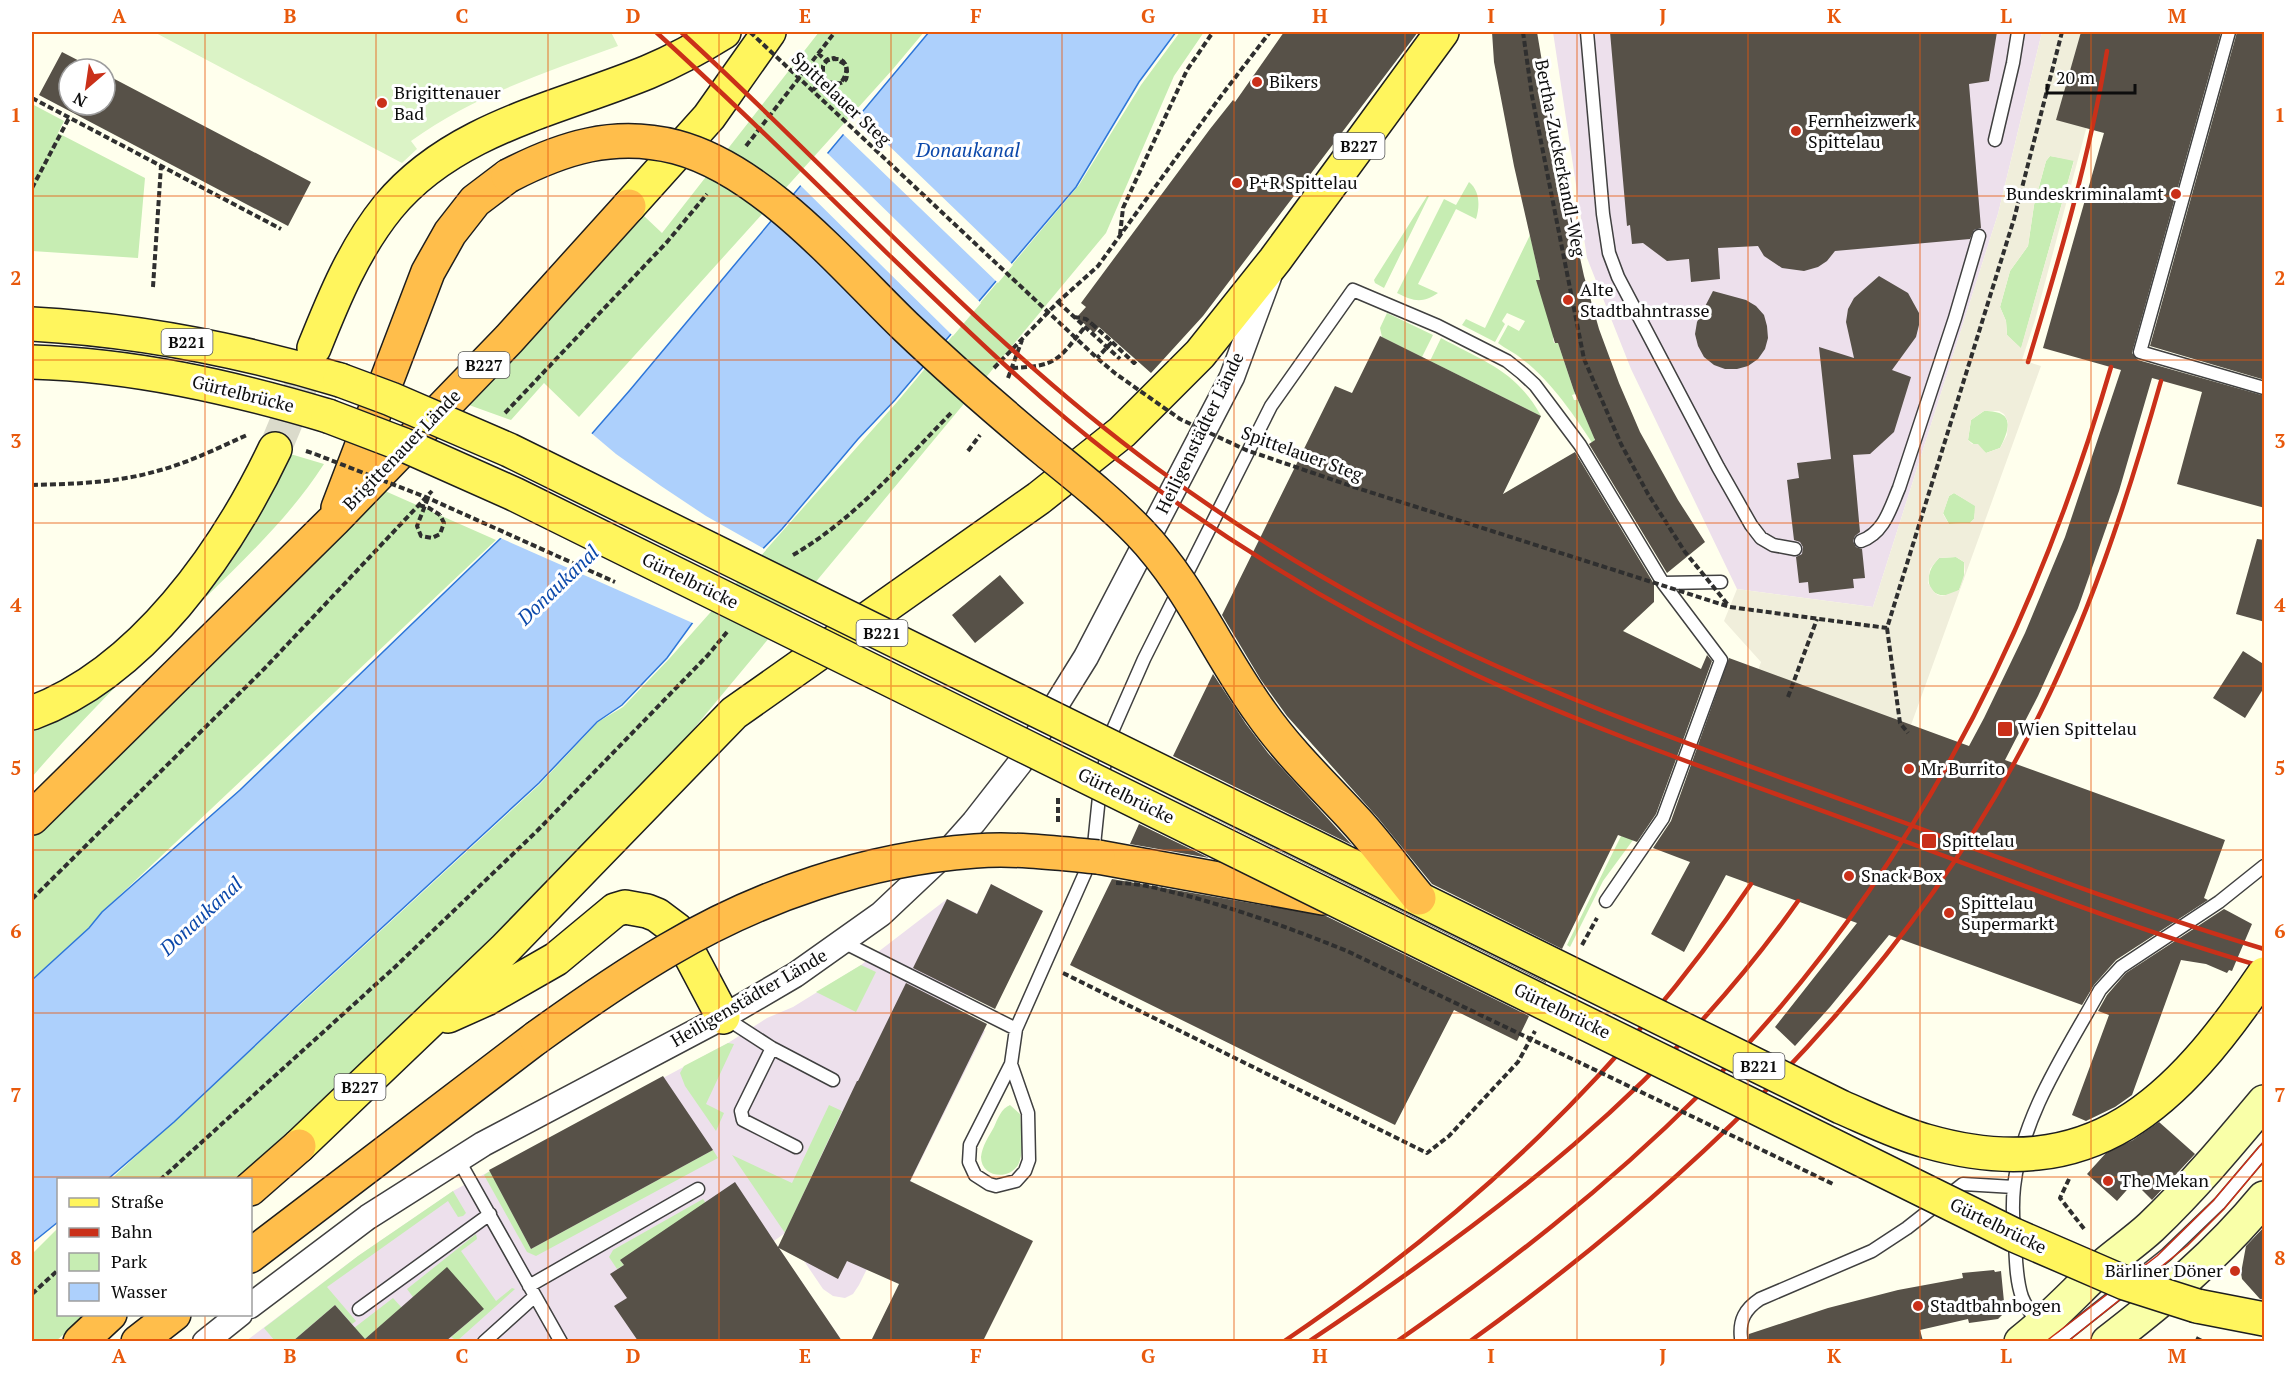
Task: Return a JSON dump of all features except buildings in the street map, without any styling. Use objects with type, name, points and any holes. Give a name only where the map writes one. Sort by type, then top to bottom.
[{"type":"highway","points":[[334,520],[428,272],[450,233],[475,201],[508,176],[538,160],[571,148],[602,142],[640,141],[676,147],[712,160],[768,196],[954,372],[1113,507],[1141,534],[1190,597],[1268,723],[1320,786],[1356,822],[1419,898]]},
{"type":"highway","name":"Brigittenauer Lände","points":[[32,818],[334,520],[509,339],[629,206]]},
{"type":"highway","points":[[252,1254],[536,1038],[635,970],[671,948],[737,915],[791,892],[850,872],[904,860],[975,851],[1038,851],[1098,856],[1339,901]]},
{"type":"highway","name":"Heiligenstädter Lände","points":[[252,1187],[299,1146]]},
{"type":"highway","points":[[80,1341],[108,1316]]},
{"type":"highway","points":[[138,1341],[171,1316]]},
{"type":"main road","points":[[315,348],[336,293],[363,243],[389,206],[425,171],[473,139],[648,72],[724,32]]},
{"type":"main road","name":"Brigittenauer Lände","points":[[629,206],[709,117],[769,32]]},
{"type":"main road","name":"B227","points":[[1275,260],[1442,32]]},
{"type":"main road","name":"Heiligenstädter Lände","points":[[299,1146],[504,950],[734,713],[1039,498],[1122,432],[1200,354],[1275,260]]},
{"type":"main road","name":"Gürtelbrücke","points":[[32,324],[91,328],[201,344],[272,360],[340,380],[454,425],[529,459],[1841,1107],[1926,1141],[1998,1154],[2033,1153],[2064,1149],[2095,1139],[2118,1128],[2169,1093],[2193,1068],[2219,1039],[2265,974]]},
{"type":"main road","name":"Gürtelbrücke","points":[[34,363],[130,370],[184,379],[282,402],[328,416],[404,445],[514,494],[2014,1235],[2125,1284],[2195,1321]]},
{"type":"main road","points":[[32,713],[55,705],[107,670],[179,601],[206,568],[256,488],[262,441]]},
{"type":"main road","points":[[422,1028],[486,999],[556,959],[615,910],[625,907],[657,915],[677,930],[723,1017]]},
{"type":"main road","points":[[2043,1338],[2102,1268],[2149,1228],[2186,1192],[2265,1102]]},
{"type":"main road","points":[[2108,1341],[2196,1271],[2228,1240],[2265,1198]]},
{"type":"main road","name":"B221","points":[[2195,1321],[2265,1319]]},
{"type":"street","name":"Heiligenstädter Lände","points":[[252,1304],[368,1217],[458,1160],[552,1105],[723,1017],[795,975],[881,914],[950,849],[996,795],[1042,729],[1086,657],[1232,377],[1275,260]]},
{"type":"street","points":[[205,1341],[237,1316]]},
{"type":"lane","points":[[1587,32],[1603,214],[1609,253],[1618,277],[1751,525],[1761,538],[1773,545],[1795,549]]},
{"type":"lane","points":[[1995,140],[2018,32]]},
{"type":"lane","points":[[2229,32],[2140,352],[2265,388]]},
{"type":"lane","points":[[1861,541],[1877,532],[1888,515],[1899,488],[1955,318],[1979,236]]},
{"type":"lane","points":[[1011,1064],[1028,1113],[1029,1160],[1025,1171],[1016,1181],[996,1186],[975,1175],[968,1154],[970,1145],[1011,1064],[1016,1029],[1093,855],[1104,761],[1111,734],[1144,659],[1271,406],[1353,290],[1438,326],[1507,361],[1535,385],[1580,445],[1662,583],[1721,660],[1663,818],[1606,901]]},
{"type":"lane","points":[[1662,583],[1721,582]]},
{"type":"lane","points":[[2265,866],[2219,902],[2108,978],[2037,1106],[2022,1149],[2014,1187],[2013,1218],[2021,1295],[2043,1338],[2166,1255],[2220,1204],[2265,1151]]},
{"type":"lane","points":[[843,942],[1016,1029]]},
{"type":"lane","points":[[723,1017],[772,1048],[833,1080]]},
{"type":"lane","points":[[772,1048],[741,1111],[743,1120],[796,1147]]},
{"type":"lane","points":[[458,1160],[561,1341]]},
{"type":"lane","points":[[1741,1338],[1742,1319],[1752,1304],[1872,1251],[1907,1228],[1963,1184],[2014,1187]]},
{"type":"lane","points":[[484,1341],[532,1291],[698,1189]]},
{"type":"lane","points":[[359,1309],[490,1214]]},
{"type":"path","name":"Spittelauer Steg","points":[[750,32],[1097,358],[1180,419],[1246,450],[1354,487],[1730,606]]},
{"type":"path","points":[[1120,236],[1123,208],[1187,70],[1213,32]]},
{"type":"path","points":[[990,371],[1058,302],[1098,266],[1270,32]]},
{"type":"path","name":"Bertha-Zuckerkandl-Weg","points":[[1523,32],[1532,96],[1584,359],[1621,444],[1647,495],[1685,552],[1730,606]]},
{"type":"path","points":[[813,90],[822,81],[832,85],[839,84],[845,80],[848,72],[846,65],[834,58],[828,59],[823,66],[823,74],[827,82],[839,84],[845,80],[846,65],[835,58],[826,61],[818,53]]},
{"type":"path","points":[[32,98],[281,229]]},
{"type":"path","points":[[32,189],[69,118]]},
{"type":"path","points":[[153,287],[161,166]]},
{"type":"path","points":[[1058,302],[1120,359]]},
{"type":"path","points":[[1074,317],[1086,318],[1134,363],[1136,361]]},
{"type":"path","points":[[1012,368],[1036,367],[1058,360],[1084,328]]},
{"type":"path","points":[[1097,358],[1112,342]]},
{"type":"path","points":[[786,560],[817,542],[860,506],[958,406]]},
{"type":"path","points":[[32,485],[93,483],[156,472],[217,449],[262,441]]},
{"type":"path","points":[[419,505],[429,508],[440,515],[444,523],[443,529],[436,536],[426,538],[417,531],[418,520],[428,498]]},
{"type":"path","points":[[1788,697],[1817,618]]},
{"type":"path","points":[[1887,628],[1900,723],[1908,733]]},
{"type":"path","points":[[161,1178],[395,967],[521,847],[719,641]]},
{"type":"path","points":[[1058,789],[1058,828]]},
{"type":"path","points":[[1107,884],[1139,884],[1224,906],[1280,924],[1347,951],[1838,1186]]},
{"type":"path","points":[[1578,951],[1606,901]]},
{"type":"path","points":[[1045,964],[1427,1154],[1449,1136],[1518,1062],[1540,1022]]},
{"type":"path","points":[[2070,1177],[2060,1198],[2086,1231]]},
{"type":"path","points":[[32,1294],[57,1271]]},
{"type":"path","points":[[2195,1321],[2204,1341]]},
{"type":"shaded area","points":[[1553,32],[2042,32],[1998,214],[1873,607],[1737,589],[1631,369],[1587,258]]},
{"type":"shaded area","points":[[2042,32],[2081,32],[2057,119],[2083,127],[2109,32],[2112,32],[2035,320],[2022,360],[2041,366],[1911,725],[1753,684],[1761,662],[1724,621],[1737,589],[1873,607],[1998,214]],"holes":[[[2050,156],[2074,161],[2021,348],[2007,335],[2006,321],[2000,307],[2010,271],[2028,246],[2034,205],[2046,161]],[[1984,411],[1999,411],[2004,414],[2008,422],[2007,435],[2000,448],[1986,453],[1978,444],[1972,444],[1968,440],[1971,420]],[[1954,493],[1975,506],[1974,519],[1970,523],[1949,524],[1943,514],[1949,496]],[[1956,557],[1964,562],[1965,572],[1959,590],[1943,596],[1934,592],[1928,583],[1930,569],[1939,558]]]},
{"type":"shaded area","points":[[991,884],[1043,911],[997,1003],[969,989],[956,1015],[985,1031],[859,1285],[853,1294],[845,1298],[833,1296],[823,1289],[785,1233],[774,1241],[842,1341],[246,1341],[358,1256],[453,1191],[728,1043],[767,1018],[793,1007],[861,965],[947,899],[977,913]]},
{"type":"green space","name":"Brigittenauer Bad","points":[[154,32],[611,32],[618,46],[511,86],[459,111],[411,141],[417,149],[402,163]]},
{"type":"green space","points":[[819,32],[924,32],[579,417],[544,383],[511,420],[469,405],[644,216],[662,233]]},
{"type":"green space","points":[[1180,32],[1204,32],[1174,76],[1106,233],[686,738],[526,906],[420,1009],[238,1178],[112,1178],[540,784],[598,722],[623,707],[669,659],[897,402],[1079,185],[1141,85]]},
{"type":"green space","points":[[32,104],[64,121],[58,133],[145,178],[138,258],[32,251]]},
{"type":"green space","points":[[2050,156],[2074,160],[2021,349],[2007,335],[2006,321],[2000,307],[2010,271],[2028,246],[2034,205],[2046,161]]},
{"type":"green space","points":[[1469,182],[1478,199],[1476,219],[1456,209],[1418,284],[1438,293],[1427,299],[1417,300],[1397,293],[1444,199],[1456,205]]},
{"type":"green space","points":[[1429,196],[1384,288],[1374,280]]},
{"type":"green space","points":[[1530,235],[1540,280],[1537,280],[1555,336],[1554,343],[1558,343],[1575,394],[1572,395],[1574,400],[1578,400],[1594,437],[1595,447],[1543,377],[1498,343],[1508,325],[1519,331],[1525,321],[1507,313],[1502,321],[1505,324],[1495,342],[1462,325],[1466,319],[1485,328]]},
{"type":"green space","points":[[1387,313],[1433,335],[1422,357],[1382,337],[1380,328]]},
{"type":"green space","points":[[1441,338],[1485,361],[1510,378],[1532,401],[1541,416],[1430,361]]},
{"type":"green space","points":[[1984,411],[2001,414],[2005,417],[2008,427],[2000,448],[1986,453],[1968,440],[1971,420]]},
{"type":"green space","points":[[287,453],[324,464],[269,534],[117,686],[32,777],[32,727],[68,714]]},
{"type":"green space","points":[[385,491],[496,540],[32,980],[32,836]]},
{"type":"green space","points":[[1954,493],[1976,506],[1974,519],[1970,523],[1949,524],[1943,513],[1949,496]]},
{"type":"green space","points":[[1956,557],[1964,562],[1964,578],[1959,590],[1942,595],[1935,593],[1929,582],[1932,566],[1939,558]]},
{"type":"green space","points":[[1622,834],[1633,840],[1603,881],[1570,947],[1567,945]]},
{"type":"green space","points":[[861,965],[876,972],[856,1012],[816,992]]},
{"type":"green space","points":[[728,1043],[734,1044],[706,1104],[724,1113],[716,1131],[685,1086],[680,1073],[684,1066]]},
{"type":"green space","points":[[829,1105],[842,1111],[785,1233],[732,1155],[792,1183]]},
{"type":"green space","points":[[1010,1105],[1020,1114],[1022,1140],[1020,1160],[1014,1170],[1008,1173],[1002,1175],[990,1173],[982,1164],[982,1153],[1000,1114]]},
{"type":"green space","points":[[713,1150],[718,1158],[536,1256],[527,1252],[484,1175],[490,1171],[531,1249]]},
{"type":"green space","points":[[453,1191],[466,1213],[463,1216],[458,1217],[448,1201],[327,1287],[356,1321],[352,1324],[335,1305],[293,1341],[275,1341],[264,1328],[358,1256]]},
{"type":"green space","points":[[703,1199],[709,1208],[620,1260],[624,1265],[617,1269],[609,1257],[613,1250]]},
{"type":"green space","points":[[57,1229],[57,1316],[85,1316],[56,1341],[32,1342],[32,1254]]},
{"type":"green space","points":[[476,1234],[477,1239],[461,1251],[496,1301],[512,1288],[515,1289],[457,1341],[451,1337],[484,1309],[413,1297],[407,1289]]},
{"type":"green space","points":[[393,1298],[402,1308],[365,1339],[354,1328]]},
{"type":"water","name":"Donaukanal","points":[[929,32],[1176,32],[1139,82],[1076,187],[782,529],[696,618],[667,658],[622,705],[597,722],[539,783],[174,1122],[109,1178],[57,1178],[57,1223],[32,1243],[32,980],[89,928],[102,912],[240,790],[501,538],[630,390]]},
{"type":"pier","points":[[856,114],[1013,265],[998,283],[841,132]]},
{"type":"pier","points":[[825,151],[981,303],[953,336],[798,183]]},
{"type":"pier","points":[[590,432],[661,486],[706,516],[766,550],[695,624],[498,537]]},
{"type":"tunnel","points":[[275,449],[314,348]]},
{"type":"tram line","points":[[2045,1342],[2157,1256],[2213,1201],[2264,1141]]},
{"type":"tram line","points":[[2067,1342],[2187,1246],[2224,1209],[2264,1161]]},
{"type":"railway","points":[[656,32],[971,334],[1056,410],[1115,458],[1198,518],[1328,599],[1372,624],[1463,669],[1611,732],[2112,918],[2264,967]]},
{"type":"railway","points":[[681,32],[971,312],[1091,418],[1192,494],[1268,544],[1346,591],[1468,653],[1610,714],[2056,879],[2264,949]]},
{"type":"railway","points":[[2028,362],[2083,169],[2107,51]]},
{"type":"railway","points":[[1396,1342],[1476,1285],[1553,1225],[1664,1129],[1772,1017],[1838,934],[1898,848],[1952,758],[1999,664],[2042,568],[2079,469],[2111,367]]},
{"type":"railway","points":[[1469,1342],[1552,1280],[1632,1215],[1710,1145],[1784,1072],[1853,995],[1917,914],[1976,829],[2049,696],[2087,608],[2134,473],[2161,381]]},
{"type":"railway","points":[[1283,1342],[1352,1294],[1417,1244],[1540,1136],[1651,1017],[1751,884]]},
{"type":"railway","points":[[1308,1342],[1445,1247],[1511,1197],[1574,1144],[1635,1089],[1692,1031],[1747,968],[1798,901]]},
{"type":"place","name":"Bikers","points":[[1257,82]]},
{"type":"place","name":"Brigittenauer Bad","points":[[382,103]]},
{"type":"place","name":"Fernheizwerk Spittelau","points":[[1796,131]]},
{"type":"place","name":"P+R Spittelau","points":[[1237,183]]},
{"type":"place","name":"Bundeskriminalamt","points":[[2176,194]]},
{"type":"place","name":"Alte Stadtbahntrasse","points":[[1568,300]]},
{"type":"place","name":"Wien Spittelau","points":[[2005,729]]},
{"type":"place","name":"Mr Burrito","points":[[1909,769]]},
{"type":"place","name":"Spittelau","points":[[1929,841]]},
{"type":"place","name":"Snack Box","points":[[1849,876]]},
{"type":"place","name":"Spittelau Supermarkt","points":[[1949,913]]},
{"type":"place","name":"The Mekan","points":[[2108,1181]]},
{"type":"place","name":"Bärliner Döner","points":[[2235,1271]]},
{"type":"place","name":"Stadtbahnbogen","points":[[1918,1306]]}]
